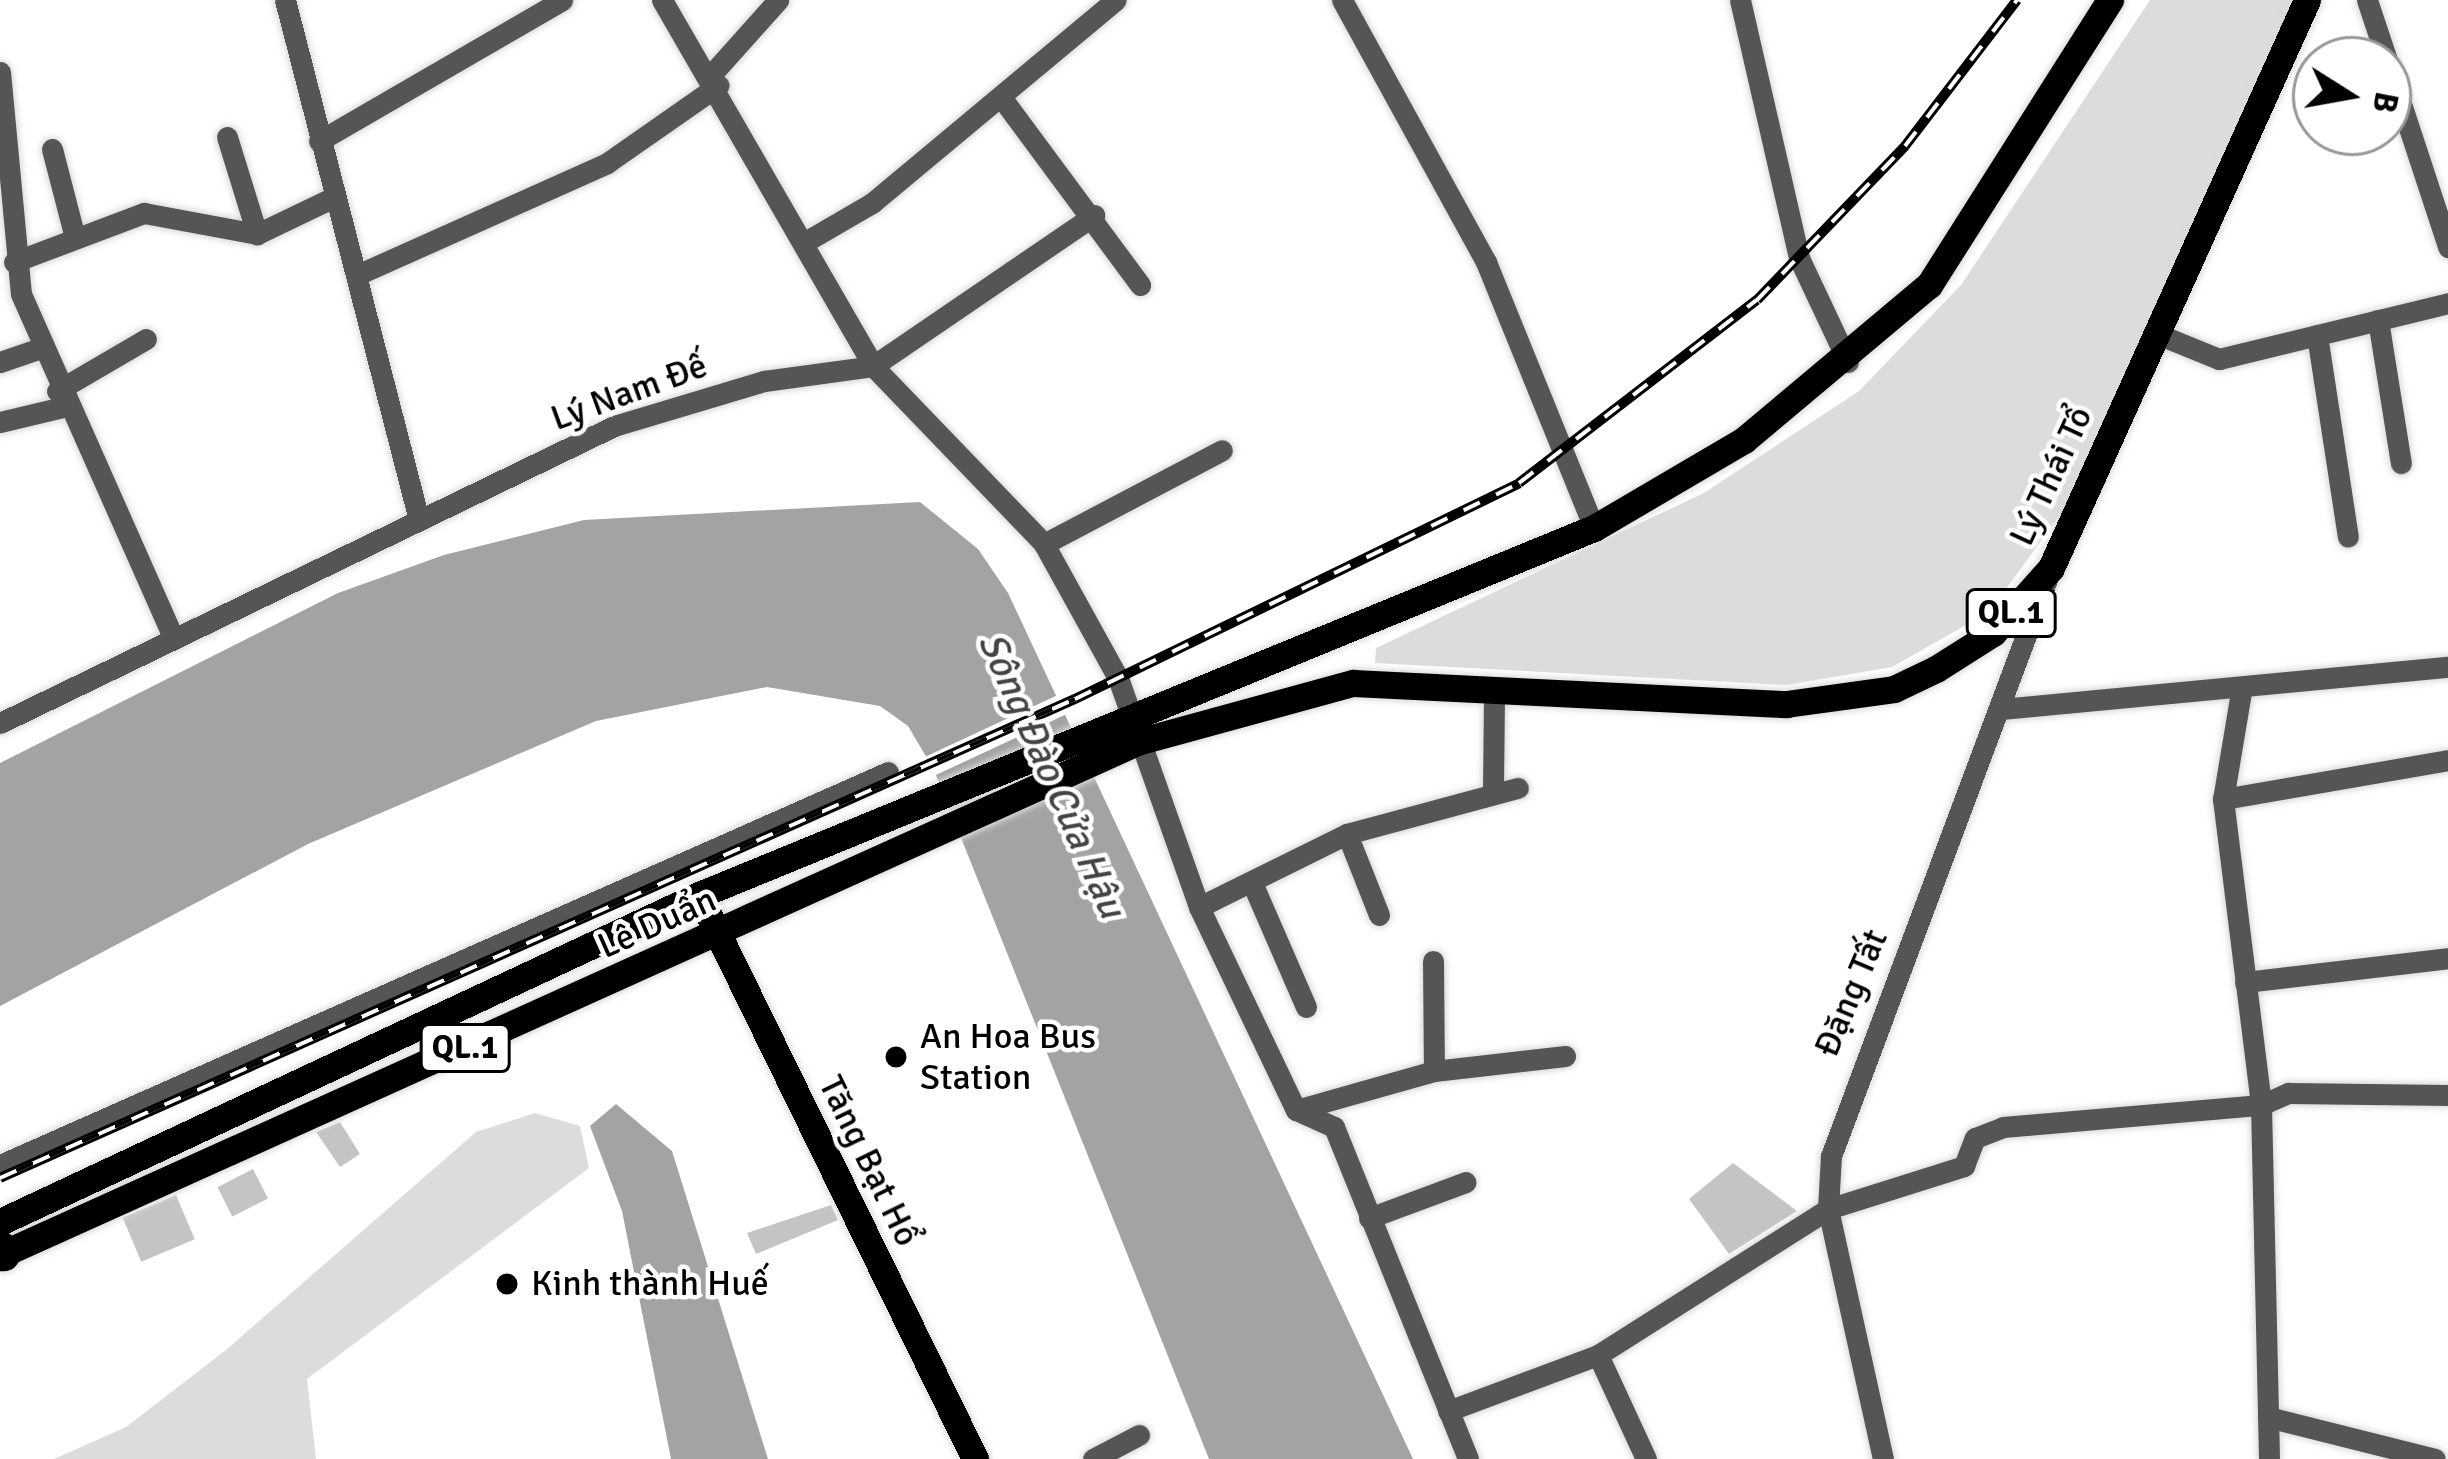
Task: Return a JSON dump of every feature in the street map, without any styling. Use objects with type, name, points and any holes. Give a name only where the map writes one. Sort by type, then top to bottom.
[{"type":"main road","name":"QL.1","points":[[1345,634],[1594,528],[1744,440],[1848,362],[1929,286],[2110,0]]},
{"type":"main road","name":"Lý Thái Tổ","points":[[1353,683],[1786,704],[1894,689],[1993,633],[2051,568],[2307,0]]},
{"type":"main road","points":[[1345,634],[1353,683]]},
{"type":"main road","name":"Lê Duẩn","points":[[1,1245],[699,895],[1124,716],[1345,634]]},
{"type":"main road","name":"Lê Duẩn","points":[[1,1245],[718,935],[1130,745],[1353,683]]},
{"type":"main road","name":"Tăng Bạt Hổ","points":[[699,895],[975,1459]]},
{"type":"street","points":[[285,0],[330,199],[358,275],[418,520]]},
{"type":"street","points":[[319,141],[562,0]]},
{"type":"street","points":[[662,0],[715,80],[873,366],[1044,544],[1124,716],[1130,745],[1199,907],[1296,1110],[1334,1127],[1468,1459]]},
{"type":"street","points":[[358,275],[607,163],[715,80],[778,0]]},
{"type":"street","points":[[805,242],[872,203],[1116,0]]},
{"type":"street","points":[[1342,0],[1486,262],[1594,528]]},
{"type":"street","points":[[1740,0],[1799,258],[1848,362]]},
{"type":"street","points":[[2368,0],[2379,36]]},
{"type":"street","points":[[0,72],[14,262],[38,349],[172,637]]},
{"type":"street","points":[[1001,97],[1094,215],[1140,285]]},
{"type":"street","points":[[227,137],[257,234]]},
{"type":"street","points":[[2412,138],[2448,247]]},
{"type":"street","points":[[52,149],[74,234]]},
{"type":"street","points":[[14,262],[74,234],[182,213],[257,234],[330,199]]},
{"type":"street","points":[[873,366],[1094,215]]},
{"type":"street","points":[[2155,333],[2219,359],[2448,303]]},
{"type":"street","points":[[2378,320],[2401,463]]},
{"type":"street","points":[[2317,335],[2348,537]]},
{"type":"street","points":[[0,422],[62,399],[146,339]]},
{"type":"street","points":[[0,362],[38,349]]},
{"type":"street","name":"Lý Nam Đế","points":[[0,723],[418,520],[665,408],[873,366]]},
{"type":"street","points":[[1044,544],[1222,450]]},
{"type":"street","name":"Đặng Tất","points":[[1883,1459],[1828,1209],[1850,1081],[2001,709],[2051,568]]},
{"type":"street","points":[[2001,709],[2241,692],[2448,667]]},
{"type":"street","points":[[1493,791],[1494,691]]},
{"type":"street","points":[[2241,692],[2223,799],[2261,1105],[2269,1459]]},
{"type":"street","points":[[2223,799],[2448,760]]},
{"type":"street","points":[[0,1165],[888,772]]},
{"type":"street","points":[[1199,907],[1253,885],[1347,834],[1518,788]]},
{"type":"street","points":[[1347,834],[1379,915]]},
{"type":"street","points":[[1253,885],[1306,1007]]},
{"type":"street","points":[[2245,982],[2448,958]]},
{"type":"street","points":[[1433,961],[1434,1071]]},
{"type":"street","points":[[1296,1110],[1434,1071],[1564,1056]]},
{"type":"street","points":[[1448,1411],[1598,1355],[1828,1209],[1964,1166],[1975,1138],[2003,1127],[2261,1105],[2288,1093],[2448,1095]]},
{"type":"street","points":[[1369,1218],[1466,1182]]},
{"type":"street","points":[[1598,1355],[1646,1459]]},
{"type":"street","points":[[2268,1417],[2435,1459]]},
{"type":"street","points":[[1093,1459],[1139,1435]]},
{"type":"shaded area","points":[[2150,0],[2294,0],[2065,508],[1989,612],[1892,667],[1787,685],[1375,663],[1376,648],[1704,493],[1859,391],[1961,285]]},
{"type":"shaded area","points":[[535,1113],[580,1126],[589,1168],[307,1379],[316,1459],[54,1459],[126,1427],[226,1350],[476,1132]]},
{"type":"water","name":"Sông Đào Cửa Hậu","points":[[920,502],[978,549],[1008,593],[1413,1459],[1209,1459],[934,770],[908,726],[880,706],[767,687],[596,721],[308,844],[0,1006],[0,763],[338,593],[444,555],[584,520]]},
{"type":"water","points":[[616,1104],[672,1151],[768,1459],[671,1459],[622,1211],[590,1126]]},
{"type":"pier","points":[[1060,694],[1069,713],[928,779],[920,760]]},
{"type":"building","points":[[340,1122],[360,1154],[340,1167],[316,1132]]},
{"type":"building","points":[[1733,1163],[1797,1211],[1729,1254],[1689,1199]]},
{"type":"building","points":[[253,1169],[268,1198],[232,1217],[217,1187]]},
{"type":"building","points":[[176,1195],[195,1239],[141,1262],[123,1218]]},
{"type":"building","points":[[831,1205],[838,1220],[756,1254],[747,1233]]},
{"type":"railway","points":[[0,1178],[1075,699],[1519,483],[1757,300],[1905,146],[2017,0]]},
{"type":"place","name":"An Hoa Bus Station","points":[[896,1057]]},
{"type":"place","name":"Kinh thành Huế","points":[[507,1284]]}]
